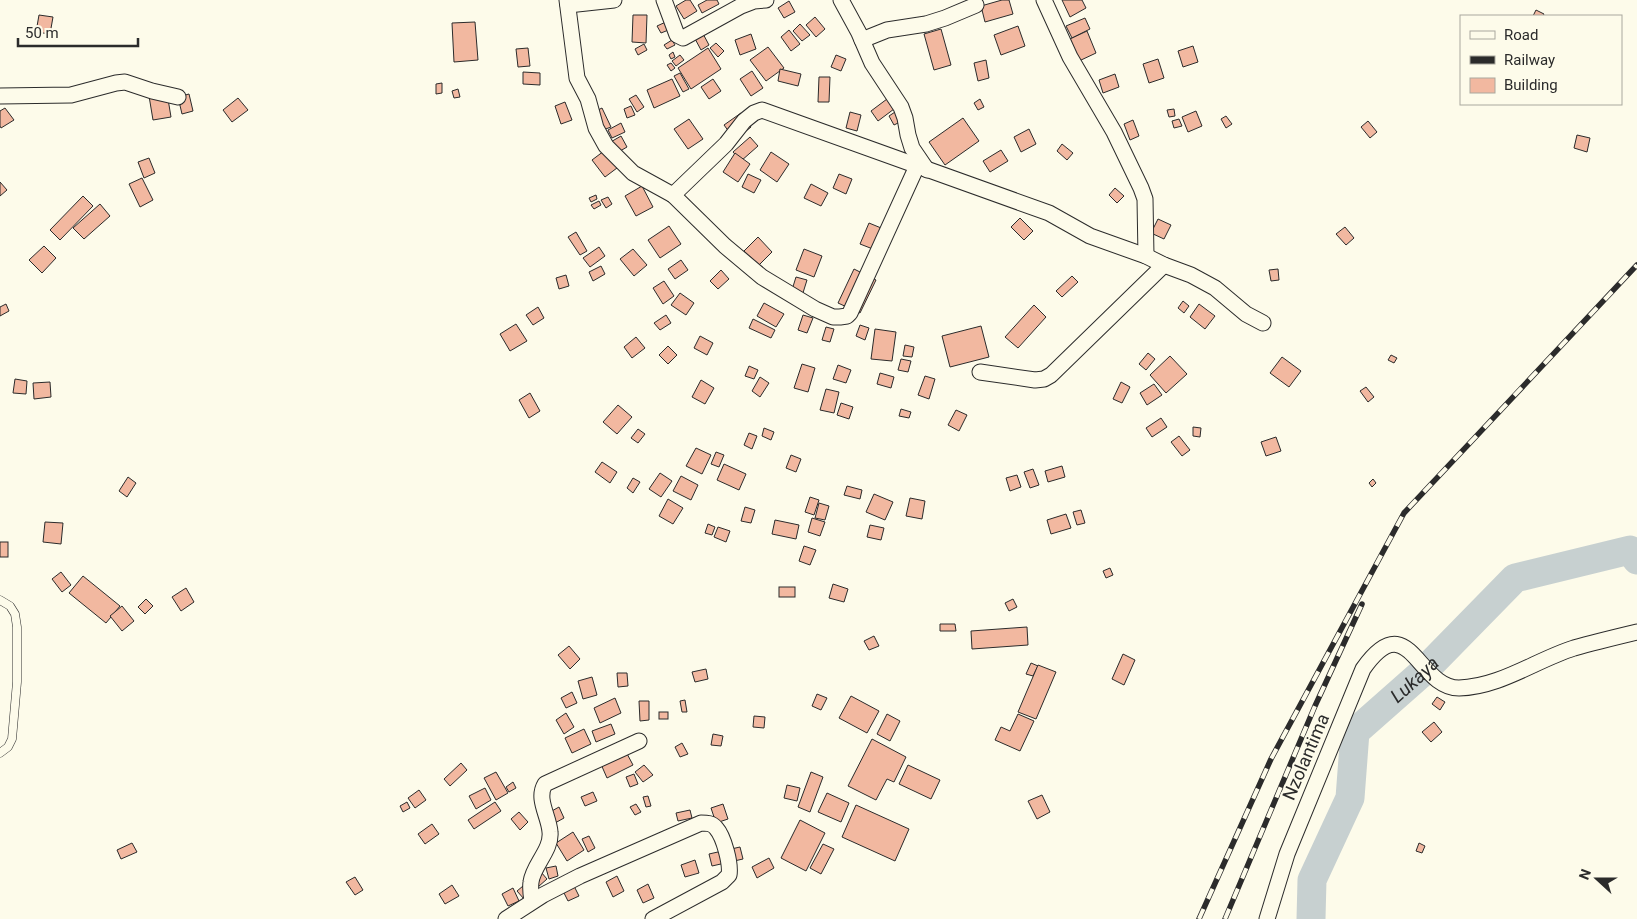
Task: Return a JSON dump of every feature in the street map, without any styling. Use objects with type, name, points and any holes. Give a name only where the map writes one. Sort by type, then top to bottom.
[{"type":"street","points":[[614,0],[567,2],[576,78],[588,99],[596,128],[606,146],[633,173],[673,195],[725,246],[762,277],[815,309],[840,318],[850,313],[922,168]]},
{"type":"street","points":[[664,0],[677,36],[683,38],[741,6],[754,1],[766,0]]},
{"type":"street","points":[[841,0],[872,63],[901,107],[906,118],[912,148],[922,168]]},
{"type":"street","points":[[1044,0],[1070,56],[1114,132],[1142,188],[1145,199],[1146,256]]},
{"type":"street","points":[[862,40],[887,30],[926,24],[976,5]]},
{"type":"street","points":[[0,96],[71,94],[126,82],[178,97]]},
{"type":"street","points":[[673,195],[726,144],[744,121],[757,110],[762,110],[1049,213],[1090,236],[1146,256],[1164,266],[1191,275],[1215,288],[1246,314],[1263,324]]},
{"type":"street","points":[[980,372],[1035,380],[1044,379],[1051,375],[1164,266]]},
{"type":"street","name":"Nzolantima","points":[[1267,919],[1292,841],[1363,669],[1371,658],[1386,646],[1398,645],[1412,652],[1428,672],[1446,685],[1456,688],[1470,687],[1494,681],[1574,648],[1637,632]]},
{"type":"street","points":[[532,902],[531,881],[549,842],[550,832],[542,799],[542,789],[545,784],[639,740]]},
{"type":"street","points":[[506,919],[532,902],[580,876],[701,823],[709,823],[717,828],[729,861],[729,875],[722,882],[654,919]]},
{"type":"lane","points":[[0,600],[10,606],[15,614],[17,628],[17,682],[12,739],[8,747],[0,753]]},
{"type":"building","points":[[686,0],[690,0],[697,11],[684,19],[676,6]]},
{"type":"building","points":[[707,0],[717,0],[719,4],[702,13],[698,5]]},
{"type":"building","points":[[1009,0],[1013,14],[985,22],[981,6]]},
{"type":"building","points":[[1062,0],[1082,0],[1086,8],[1070,17]]},
{"type":"building","points":[[789,1],[795,12],[784,18],[778,8]]},
{"type":"building","points":[[1536,10],[1544,14],[1544,15],[1534,15]]},
{"type":"building","points":[[39,15],[53,17],[50,34],[36,32]]},
{"type":"building","points":[[633,15],[647,15],[646,43],[632,42]]},
{"type":"building","points":[[815,17],[825,29],[816,37],[806,25]]},
{"type":"building","points":[[1085,18],[1090,29],[1072,38],[1066,26]]},
{"type":"building","points":[[668,21],[671,29],[661,33],[657,26]]},
{"type":"building","points":[[475,22],[478,60],[454,62],[452,23]]},
{"type":"building","points":[[800,24],[810,35],[802,41],[793,31]]},
{"type":"building","points":[[1018,26],[1025,46],[1001,55],[994,35]]},
{"type":"building","points":[[941,29],[951,65],[934,70],[924,34]]},
{"type":"building","points":[[701,30],[709,45],[701,50],[693,35]]},
{"type":"building","points":[[789,30],[800,44],[791,51],[781,37]]},
{"type":"building","points":[[1087,31],[1096,53],[1079,61],[1070,39]]},
{"type":"building","points":[[751,34],[756,49],[740,55],[735,40]]},
{"type":"building","points":[[672,40],[675,45],[667,49],[664,45]]},
{"type":"building","points":[[716,43],[724,51],[718,57],[710,48]]},
{"type":"building","points":[[644,44],[647,50],[638,55],[635,49]]},
{"type":"building","points":[[1193,46],[1198,62],[1183,67],[1178,51]]},
{"type":"building","points":[[768,47],[784,68],[766,81],[750,60]]},
{"type":"building","points":[[528,48],[530,66],[518,67],[516,49]]},
{"type":"building","points":[[708,48],[721,69],[691,89],[678,68]]},
{"type":"building","points":[[673,52],[675,57],[671,59],[669,55]]},
{"type":"building","points":[[680,55],[684,60],[676,66],[672,61]]},
{"type":"building","points":[[836,55],[846,59],[841,71],[831,67]]},
{"type":"building","points":[[1158,59],[1164,78],[1149,83],[1143,64]]},
{"type":"building","points":[[986,60],[989,78],[978,81],[974,63]]},
{"type":"building","points":[[671,63],[675,68],[671,71],[667,65]]},
{"type":"building","points":[[780,69],[801,74],[798,86],[778,81]]},
{"type":"building","points":[[752,71],[763,88],[751,96],[740,79]]},
{"type":"building","points":[[523,72],[540,73],[540,85],[523,84]]},
{"type":"building","points":[[680,73],[689,89],[683,92],[674,76]]},
{"type":"building","points":[[1115,74],[1119,87],[1103,93],[1099,80]]},
{"type":"building","points":[[819,77],[830,77],[829,102],[818,102]]},
{"type":"building","points":[[672,79],[680,96],[654,108],[647,90]]},
{"type":"building","points":[[713,79],[721,91],[709,99],[701,87]]},
{"type":"building","points":[[442,83],[442,93],[436,94],[436,84]]},
{"type":"building","points":[[458,89],[460,97],[454,98],[452,91]]},
{"type":"building","points":[[167,93],[171,117],[153,120],[149,96]]},
{"type":"building","points":[[189,94],[193,111],[182,114],[178,97]]},
{"type":"building","points":[[636,95],[644,107],[637,112],[629,99]]},
{"type":"building","points":[[891,96],[898,106],[878,121],[871,111]]},
{"type":"building","points":[[238,98],[248,110],[232,122],[223,110]]},
{"type":"building","points":[[980,99],[984,107],[978,110],[974,103]]},
{"type":"building","points":[[565,102],[572,120],[561,124],[555,106]]},
{"type":"building","points":[[631,106],[635,115],[627,118],[624,109]]},
{"type":"building","points":[[5,108],[14,120],[1,128],[0,111]]},
{"type":"building","points":[[602,108],[611,127],[603,130],[594,112]]},
{"type":"building","points":[[1174,109],[1175,116],[1169,117],[1167,110]]},
{"type":"building","points":[[898,110],[904,120],[894,125],[889,116]]},
{"type":"building","points":[[1196,111],[1202,126],[1188,132],[1182,117]]},
{"type":"building","points":[[850,112],[861,115],[857,131],[846,128]]},
{"type":"building","points":[[741,113],[751,127],[735,140],[724,125]]},
{"type":"building","points":[[1226,116],[1232,124],[1226,128],[1221,119]]},
{"type":"building","points":[[963,118],[979,141],[945,165],[929,142]]},
{"type":"building","points":[[689,119],[703,139],[688,149],[674,129]]},
{"type":"building","points":[[1179,119],[1182,126],[1174,128],[1172,121]]},
{"type":"building","points":[[1133,120],[1139,136],[1130,140],[1124,124]]},
{"type":"building","points":[[1368,121],[1377,132],[1370,138],[1361,127]]},
{"type":"building","points":[[621,123],[625,132],[612,138],[608,130]]},
{"type":"building","points":[[1029,129],[1036,144],[1021,152],[1014,137]]},
{"type":"building","points":[[1577,135],[1590,138],[1587,152],[1574,148]]},
{"type":"building","points":[[621,136],[627,147],[615,154],[609,143]]},
{"type":"building","points":[[750,137],[758,146],[741,161],[733,152]]},
{"type":"building","points":[[1062,144],[1073,153],[1067,160],[1057,151]]},
{"type":"building","points":[[1001,150],[1008,161],[990,172],[983,161]]},
{"type":"building","points":[[604,151],[617,168],[605,177],[592,160]]},
{"type":"building","points":[[771,152],[789,164],[777,182],[760,170]]},
{"type":"building","points":[[735,153],[750,164],[738,182],[723,172]]},
{"type":"building","points":[[149,158],[155,173],[144,178],[138,162]]},
{"type":"building","points":[[748,174],[761,180],[754,193],[742,187]]},
{"type":"building","points":[[839,174],[852,179],[846,194],[833,188]]},
{"type":"building","points":[[142,178],[153,200],[140,207],[129,184]]},
{"type":"building","points":[[0,182],[7,190],[0,196]]},
{"type":"building","points":[[811,184],[828,193],[821,206],[804,198]]},
{"type":"building","points":[[642,186],[653,207],[636,216],[625,196]]},
{"type":"building","points":[[1115,188],[1124,196],[1117,203],[1109,195]]},
{"type":"building","points":[[596,195],[597,199],[591,202],[589,198]]},
{"type":"building","points":[[83,196],[93,206],[60,240],[50,230]]},
{"type":"building","points":[[608,197],[612,204],[606,208],[601,200]]},
{"type":"building","points":[[599,201],[601,205],[594,209],[591,205]]},
{"type":"building","points":[[100,204],[110,216],[84,239],[73,228]]},
{"type":"building","points":[[1020,218],[1033,231],[1024,240],[1011,227]]},
{"type":"building","points":[[1158,219],[1171,225],[1164,239],[1151,233]]},
{"type":"building","points":[[869,223],[886,230],[878,251],[860,244]]},
{"type":"building","points":[[669,226],[681,244],[660,258],[648,240]]},
{"type":"building","points":[[1345,227],[1354,238],[1346,245],[1336,234]]},
{"type":"building","points":[[576,232],[587,251],[580,255],[568,237]]},
{"type":"building","points":[[758,237],[772,252],[759,265],[744,251]]},
{"type":"building","points":[[44,246],[56,258],[42,273],[29,260]]},
{"type":"building","points":[[599,247],[605,256],[590,267],[583,258]]},
{"type":"building","points":[[633,249],[647,265],[634,276],[620,259]]},
{"type":"building","points":[[804,249],[822,256],[814,277],[796,270]]},
{"type":"building","points":[[681,260],[688,270],[675,279],[668,269]]},
{"type":"building","points":[[601,266],[605,274],[593,281],[589,272]]},
{"type":"building","points":[[854,269],[876,280],[860,313],[838,303]]},
{"type":"building","points":[[1278,269],[1279,280],[1271,281],[1269,270]]},
{"type":"building","points":[[721,270],[729,279],[718,289],[710,281]]},
{"type":"building","points":[[566,275],[569,286],[559,289],[556,278]]},
{"type":"building","points":[[1072,276],[1078,282],[1062,297],[1056,291]]},
{"type":"building","points":[[796,277],[807,280],[802,296],[791,293]]},
{"type":"building","points":[[664,281],[674,296],[663,304],[653,288]]},
{"type":"building","points":[[680,293],[694,303],[686,315],[671,305]]},
{"type":"building","points":[[1183,301],[1189,306],[1184,313],[1178,308]]},
{"type":"building","points":[[764,303],[784,314],[776,327],[757,316]]},
{"type":"building","points":[[6,304],[9,311],[0,316],[0,307]]},
{"type":"building","points":[[1199,304],[1215,316],[1205,329],[1190,317]]},
{"type":"building","points":[[1034,305],[1046,317],[1018,348],[1005,337]]},
{"type":"building","points":[[538,307],[544,318],[533,325],[526,315]]},
{"type":"building","points":[[666,315],[671,323],[660,330],[654,323]]},
{"type":"building","points":[[803,315],[813,318],[807,333],[798,330]]},
{"type":"building","points":[[753,319],[775,330],[771,338],[749,328]]},
{"type":"building","points":[[516,324],[527,341],[510,351],[500,334]]},
{"type":"building","points":[[860,325],[869,328],[865,340],[856,336]]},
{"type":"building","points":[[981,326],[989,357],[950,367],[942,336]]},
{"type":"building","points":[[826,327],[834,329],[830,342],[822,340]]},
{"type":"building","points":[[875,329],[896,332],[892,361],[871,359]]},
{"type":"building","points":[[700,336],[713,343],[707,355],[694,348]]},
{"type":"building","points":[[636,337],[645,348],[632,358],[624,347]]},
{"type":"building","points":[[905,345],[914,347],[912,357],[903,356]]},
{"type":"building","points":[[668,346],[677,355],[668,364],[659,355]]},
{"type":"building","points":[[1148,353],[1155,359],[1146,370],[1139,364]]},
{"type":"building","points":[[1391,355],[1397,358],[1394,363],[1388,360]]},
{"type":"building","points":[[1170,356],[1187,374],[1166,393],[1150,375]]},
{"type":"building","points":[[1282,357],[1301,371],[1289,387],[1270,373]]},
{"type":"building","points":[[901,359],[911,361],[908,372],[898,370]]},
{"type":"building","points":[[802,364],[815,368],[808,392],[794,388]]},
{"type":"building","points":[[838,365],[851,370],[846,383],[833,379]]},
{"type":"building","points":[[749,366],[758,370],[754,379],[745,376]]},
{"type":"building","points":[[880,373],[894,377],[891,388],[877,384]]},
{"type":"building","points":[[925,376],[935,379],[929,399],[918,395]]},
{"type":"building","points":[[760,377],[769,383],[760,397],[752,391]]},
{"type":"building","points":[[15,379],[27,381],[26,394],[13,393]]},
{"type":"building","points":[[701,380],[714,388],[705,404],[692,397]]},
{"type":"building","points":[[50,382],[51,397],[34,399],[33,383]]},
{"type":"building","points":[[1121,382],[1130,387],[1122,403],[1113,399]]},
{"type":"building","points":[[1154,384],[1162,395],[1147,405],[1140,393]]},
{"type":"building","points":[[1366,387],[1374,397],[1368,402],[1360,391]]},
{"type":"building","points":[[826,389],[839,392],[834,413],[820,410]]},
{"type":"building","points":[[530,393],[540,411],[529,418],[519,400]]},
{"type":"building","points":[[841,403],[853,407],[849,419],[837,415]]},
{"type":"building","points":[[618,405],[632,417],[617,434],[603,422]]},
{"type":"building","points":[[901,409],[911,412],[909,418],[899,416]]},
{"type":"building","points":[[956,410],[967,415],[959,431],[948,425]]},
{"type":"building","points":[[1161,418],[1167,427],[1152,437],[1146,428]]},
{"type":"building","points":[[1193,427],[1201,428],[1200,437],[1193,436]]},
{"type":"building","points":[[764,428],[774,432],[771,440],[762,436]]},
{"type":"building","points":[[638,429],[645,434],[638,443],[631,438]]},
{"type":"building","points":[[749,433],[757,436],[752,449],[744,445]]},
{"type":"building","points":[[1179,436],[1190,450],[1182,456],[1171,442]]},
{"type":"building","points":[[1276,437],[1281,451],[1266,456],[1261,442]]},
{"type":"building","points":[[696,448],[711,455],[702,474],[686,466]]},
{"type":"building","points":[[716,452],[724,455],[719,467],[711,464]]},
{"type":"building","points":[[791,455],[801,459],[796,472],[786,468]]},
{"type":"building","points":[[602,462],[617,472],[610,483],[595,472]]},
{"type":"building","points":[[724,464],[746,474],[739,490],[717,480]]},
{"type":"building","points":[[1062,466],[1065,477],[1048,482],[1045,471]]},
{"type":"building","points":[[1033,469],[1039,485],[1030,488],[1024,472]]},
{"type":"building","points":[[660,473],[672,481],[661,497],[649,489]]},
{"type":"building","points":[[1017,475],[1021,487],[1010,491],[1006,478]]},
{"type":"building","points":[[681,476],[698,485],[691,500],[673,491]]},
{"type":"building","points":[[128,477],[136,483],[127,497],[119,491]]},
{"type":"building","points":[[633,478],[640,482],[633,493],[627,488]]},
{"type":"building","points":[[1373,479],[1376,483],[1372,487],[1369,483]]},
{"type":"building","points":[[847,486],[862,490],[860,499],[844,495]]},
{"type":"building","points":[[874,494],[893,502],[885,520],[866,512]]},
{"type":"building","points":[[810,497],[819,500],[814,515],[805,512]]},
{"type":"building","points":[[910,498],[925,501],[922,519],[906,516]]},
{"type":"building","points":[[668,499],[683,508],[673,524],[659,516]]},
{"type":"building","points":[[819,503],[829,506],[825,520],[815,518]]},
{"type":"building","points":[[745,507],[755,510],[751,523],[741,521]]},
{"type":"building","points":[[1081,510],[1085,523],[1077,525],[1073,512]]},
{"type":"building","points":[[1066,514],[1071,528],[1051,534],[1047,520]]},
{"type":"building","points":[[812,518],[825,522],[820,536],[808,532]]},
{"type":"building","points":[[775,520],[799,525],[796,539],[772,534]]},
{"type":"building","points":[[45,522],[63,523],[61,544],[43,542]]},
{"type":"building","points":[[708,524],[715,527],[712,535],[705,533]]},
{"type":"building","points":[[870,525],[884,528],[881,540],[867,537]]},
{"type":"building","points":[[718,527],[730,531],[726,542],[714,537]]},
{"type":"building","points":[[0,542],[8,542],[8,557],[0,557]]},
{"type":"building","points":[[804,546],[816,550],[810,565],[799,561]]},
{"type":"building","points":[[1110,568],[1113,575],[1106,578],[1103,571]]},
{"type":"building","points":[[61,572],[71,585],[62,592],[52,579]]},
{"type":"building","points":[[83,576],[120,606],[106,623],[69,593]]},
{"type":"building","points":[[833,584],[848,589],[844,602],[829,598]]},
{"type":"building","points":[[779,587],[795,587],[795,597],[779,597]]},
{"type":"building","points":[[186,588],[194,602],[181,611],[172,597]]},
{"type":"building","points":[[146,599],[153,606],[145,614],[138,607]]},
{"type":"building","points":[[1013,599],[1017,607],[1009,611],[1005,603]]},
{"type":"building","points":[[122,606],[134,621],[122,631],[110,616]]},
{"type":"building","points":[[940,624],[955,624],[956,631],[940,631]]},
{"type":"building","points":[[1027,627],[1028,645],[972,649],[971,631]]},
{"type":"building","points":[[874,636],[879,646],[869,650],[864,641]]},
{"type":"building","points":[[569,646],[580,659],[570,669],[558,655]]},
{"type":"building","points":[[1123,654],[1135,660],[1124,685],[1112,679]]},
{"type":"building","points":[[1031,663],[1038,666],[1033,676],[1026,674]]},
{"type":"building","points":[[1038,665],[1056,672],[1036,719],[1018,712]]},
{"type":"building","points":[[706,669],[708,679],[695,682],[692,672]]},
{"type":"building","points":[[617,673],[627,673],[628,686],[618,687]]},
{"type":"building","points":[[592,677],[597,695],[583,699],[578,681]]},
{"type":"building","points":[[572,692],[577,703],[566,708],[561,698]]},
{"type":"building","points":[[817,694],[827,698],[821,710],[812,706]]},
{"type":"building","points":[[851,696],[879,711],[867,733],[839,718]]},
{"type":"building","points":[[1437,697],[1445,702],[1440,710],[1432,704]]},
{"type":"building","points":[[615,698],[621,713],[600,723],[594,708]]},
{"type":"building","points":[[685,700],[687,712],[682,712],[680,701]]},
{"type":"building","points":[[639,701],[649,701],[649,720],[640,721]]},
{"type":"building","points":[[659,712],[668,712],[668,719],[659,719]]},
{"type":"building","points":[[566,713],[574,727],[564,734],[556,720]]},
{"type":"building","points":[[887,714],[900,721],[890,741],[877,734]]},
{"type":"building","points":[[1018,714],[1034,721],[1020,751],[995,740],[1001,727],[1010,731]]},
{"type":"building","points":[[754,716],[765,717],[764,728],[753,727]]},
{"type":"building","points":[[1434,722],[1442,732],[1431,742],[1422,732]]},
{"type":"building","points":[[611,724],[615,734],[596,742],[592,731]]},
{"type":"building","points":[[584,729],[591,744],[572,753],[565,738]]},
{"type":"building","points":[[713,734],[723,736],[721,746],[711,745]]},
{"type":"building","points":[[872,739],[906,757],[894,782],[887,779],[876,800],[848,786]]},
{"type":"building","points":[[682,743],[688,754],[680,757],[675,747]]},
{"type":"building","points":[[625,750],[633,765],[607,778],[600,762]]},
{"type":"building","points":[[461,763],[467,770],[450,786],[444,779]]},
{"type":"building","points":[[644,765],[653,775],[643,782],[635,772]]},
{"type":"building","points":[[908,765],[940,780],[931,799],[899,784]]},
{"type":"building","points":[[496,772],[508,793],[496,800],[484,778]]},
{"type":"building","points":[[811,772],[823,777],[810,812],[798,807]]},
{"type":"building","points":[[634,774],[638,784],[630,787],[626,777]]},
{"type":"building","points":[[513,782],[516,788],[509,792],[506,787]]},
{"type":"building","points":[[787,785],[800,788],[797,801],[784,798]]},
{"type":"building","points":[[485,788],[491,800],[476,809],[469,796]]},
{"type":"building","points":[[419,790],[426,800],[415,808],[408,798]]},
{"type":"building","points":[[593,792],[597,801],[585,806],[581,797]]},
{"type":"building","points":[[827,793],[849,803],[841,822],[818,812]]},
{"type":"building","points":[[1042,795],[1050,812],[1037,819],[1028,801]]},
{"type":"building","points":[[648,796],[651,806],[646,807],[643,797]]},
{"type":"building","points":[[407,802],[410,808],[403,812],[400,806]]},
{"type":"building","points":[[495,802],[501,811],[474,829],[468,820]]},
{"type":"building","points":[[636,804],[641,812],[635,815],[630,807]]},
{"type":"building","points":[[723,804],[728,819],[716,823],[711,808]]},
{"type":"building","points":[[856,805],[909,829],[895,861],[842,837]]},
{"type":"building","points":[[559,807],[564,818],[555,823],[550,812]]},
{"type":"building","points":[[690,810],[692,818],[678,821],[676,813]]},
{"type":"building","points":[[519,812],[528,822],[520,830],[511,819]]},
{"type":"building","points":[[800,820],[825,833],[806,871],[781,858]]},
{"type":"building","points":[[432,824],[439,834],[425,844],[418,834]]},
{"type":"building","points":[[573,832],[584,850],[567,861],[556,843]]},
{"type":"building","points":[[589,836],[595,848],[588,852],[582,839]]},
{"type":"building","points":[[132,843],[137,852],[121,859],[117,850]]},
{"type":"building","points":[[1419,843],[1425,846],[1422,853],[1416,851]]},
{"type":"building","points":[[823,844],[834,849],[821,874],[810,868]]},
{"type":"building","points":[[740,847],[743,859],[712,866],[709,854]]},
{"type":"building","points":[[769,858],[774,868],[757,878],[752,867]]},
{"type":"building","points":[[695,860],[699,873],[685,877],[681,865]]},
{"type":"building","points":[[556,866],[558,876],[549,879],[546,868]]},
{"type":"building","points":[[541,872],[547,879],[538,887],[532,880]]},
{"type":"building","points":[[617,876],[624,891],[613,897],[606,882]]},
{"type":"building","points":[[355,877],[363,890],[355,895],[346,882]]},
{"type":"building","points":[[648,884],[654,898],[643,903],[637,890]]},
{"type":"building","points":[[452,885],[459,896],[445,904],[439,894]]},
{"type":"building","points":[[523,886],[530,895],[524,899],[517,891]]},
{"type":"building","points":[[574,886],[579,896],[568,901],[563,891]]},
{"type":"building","points":[[513,888],[519,901],[508,906],[502,894]]},
{"type":"waterway","name":"Lukaya","points":[[1311,919],[1312,880],[1350,798],[1355,732],[1423,672],[1515,578],[1630,550],[1637,560]]},
{"type":"railway","points":[[1199,919],[1271,759],[1404,513],[1637,265]]},
{"type":"railway","points":[[1225,919],[1315,706],[1362,604]]}]
